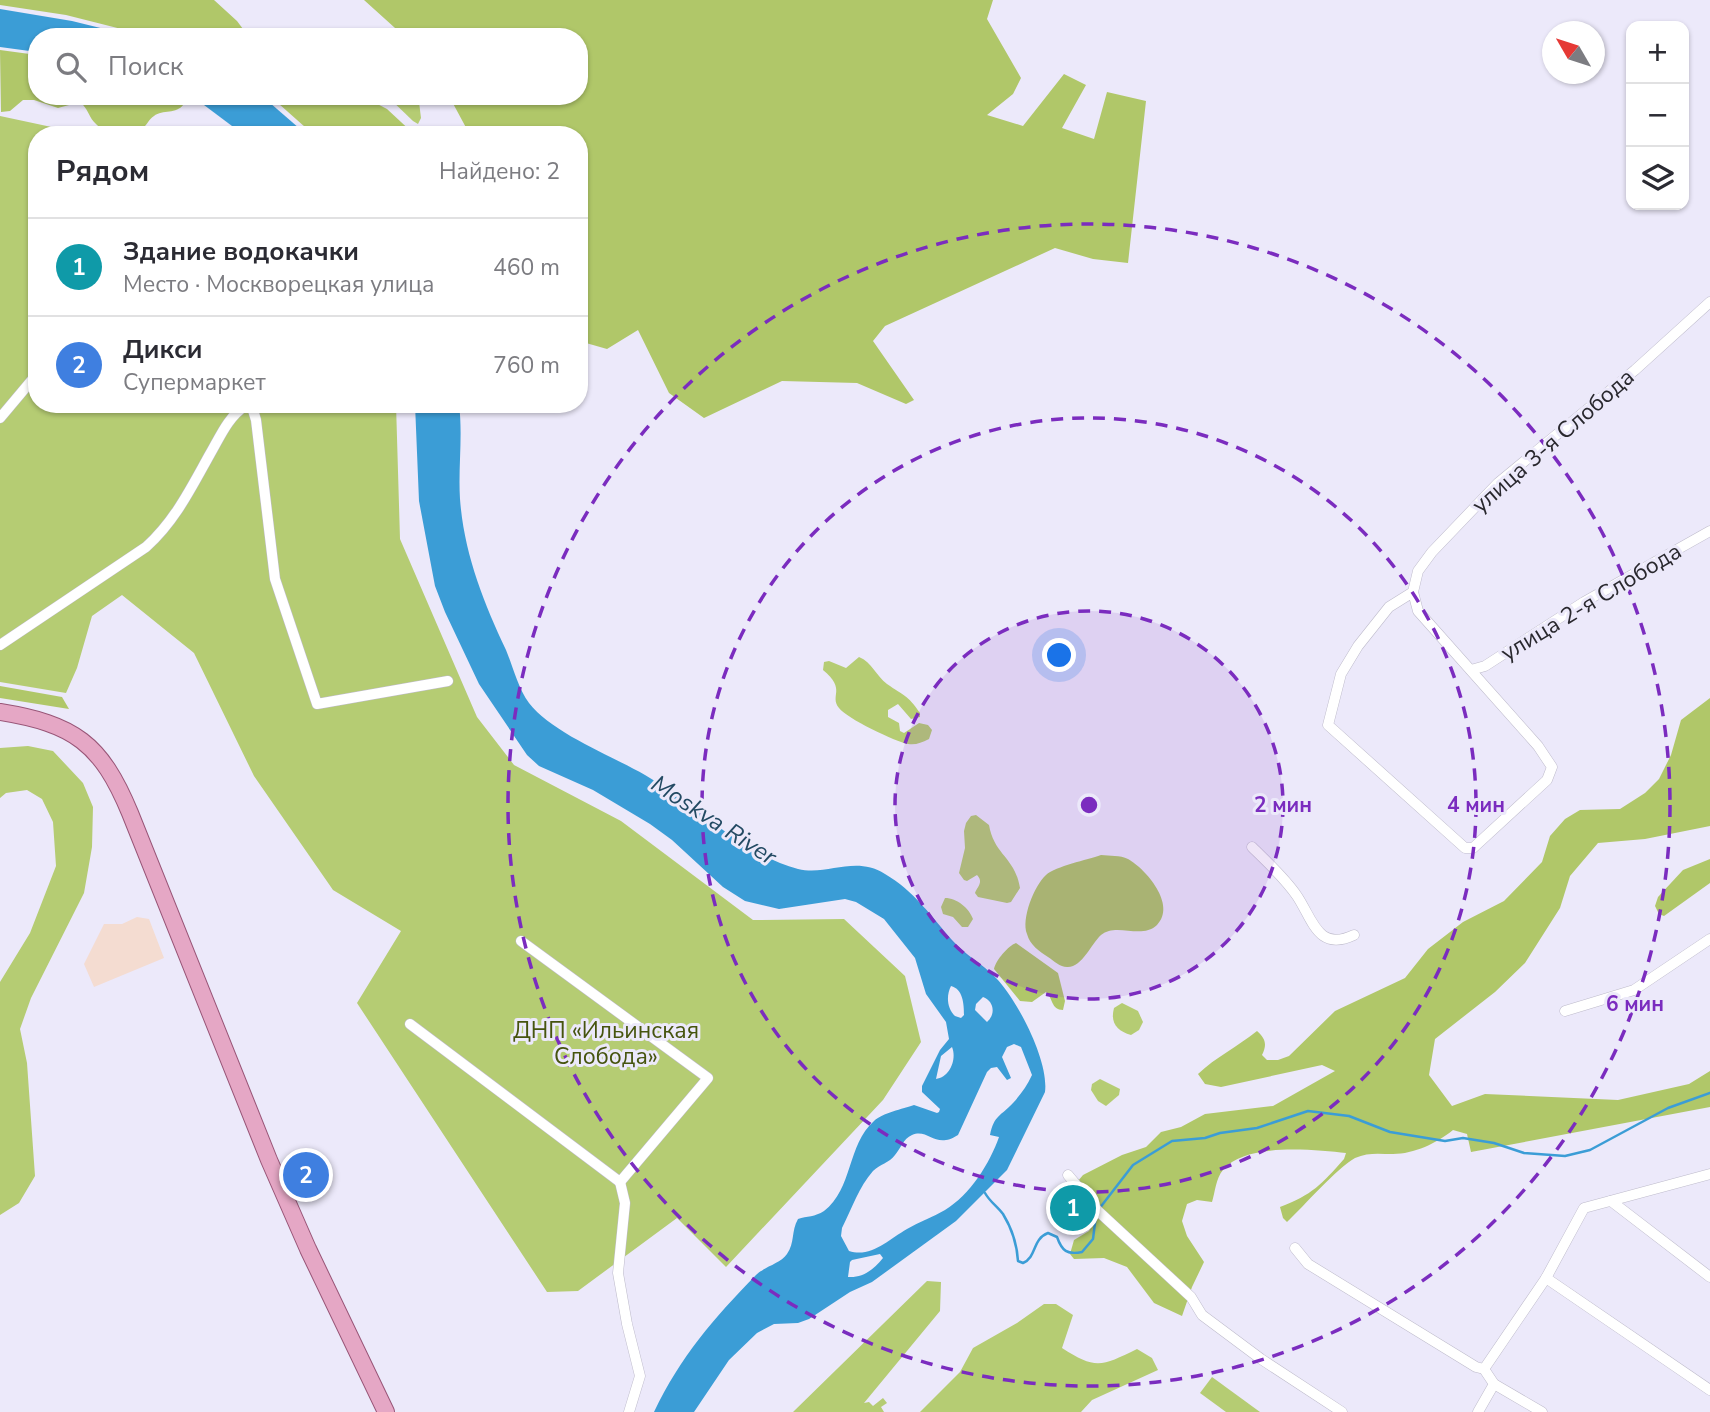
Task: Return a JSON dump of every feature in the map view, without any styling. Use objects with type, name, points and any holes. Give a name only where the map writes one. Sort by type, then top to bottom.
[{"type":"main road","points":[[0,712],[43,721],[71,732],[91,747],[111,771],[269,1160],[308,1249],[386,1412]]},
{"type":"street","name":"улица 3-я Слобода","points":[[1413,593],[1418,571],[1432,552],[1498,483],[1634,370],[1710,302]]},
{"type":"street","points":[[0,418],[28,385]]},
{"type":"street","points":[[0,645],[146,547],[162,533],[174,519],[235,413]]},
{"type":"street","points":[[254,413],[275,579],[317,704],[448,681]]},
{"type":"street","name":"улица 2-я Слобода","points":[[1471,670],[1485,666],[1584,602],[1710,531]]},
{"type":"street","points":[[1413,593],[1418,611],[1538,746],[1552,767],[1547,780],[1473,848],[1465,848],[1328,725],[1340,674],[1357,646],[1389,607],[1413,593]]},
{"type":"street","points":[[1252,847],[1296,894],[1321,935],[1341,941],[1354,935]]},
{"type":"street","points":[[1565,1011],[1634,990],[1710,939]]},
{"type":"street","points":[[521,941],[708,1078],[620,1182]]},
{"type":"street","points":[[410,1024],[620,1182],[625,1203],[618,1273],[640,1376],[629,1412]]},
{"type":"street","points":[[1484,1369],[1546,1278],[1584,1208],[1710,1174]]},
{"type":"street","points":[[1068,1175],[1098,1211],[1191,1297],[1202,1315],[1261,1359],[1342,1412]]},
{"type":"street","points":[[1611,1201],[1710,1277]]},
{"type":"street","points":[[1295,1248],[1308,1264],[1476,1367],[1484,1369],[1494,1384],[1542,1412]]},
{"type":"street","points":[[1546,1278],[1710,1390]]},
{"type":"street","points":[[1478,1412],[1494,1384]]},
{"type":"shaded area","points":[[137,917],[149,919],[164,958],[94,987],[84,964],[104,924],[122,924]]},
{"type":"green space","points":[[0,0],[214,0],[242,28],[117,28],[66,15],[0,5]]},
{"type":"green space","points":[[364,0],[993,0],[987,19],[1021,78],[1013,94],[987,115],[1023,126],[1064,74],[1086,85],[1062,128],[1094,139],[1107,92],[1146,101],[1128,263],[1093,259],[1055,248],[885,326],[873,341],[914,400],[906,404],[857,383],[782,381],[704,418],[669,393],[638,330],[607,349],[588,344],[588,126],[465,126],[454,105],[588,105],[588,28],[395,28]]},
{"type":"green space","points":[[0,50],[28,54],[28,100],[23,100],[10,111],[1,112]]},
{"type":"green space","points":[[83,105],[183,105],[177,110],[158,114],[145,126],[99,126]]},
{"type":"green space","points":[[280,105],[379,105],[405,126],[304,126]]},
{"type":"green space","points":[[396,105],[419,105],[421,118],[418,124]]},
{"type":"green space","name":"ДНП «Ильинская Слобода»","points":[[0,116],[47,126],[28,126],[28,413],[396,413],[400,539],[477,717],[514,765],[621,821],[753,920],[844,919],[905,976],[921,1042],[883,1100],[726,1267],[677,1218],[578,1291],[547,1292],[357,1003],[401,931],[333,890],[254,776],[194,653],[122,595],[92,616],[77,668],[66,693],[0,682]]},
{"type":"green space","points":[[859,657],[887,684],[908,699],[920,713],[920,717],[911,719],[898,704],[888,710],[888,717],[899,723],[900,731],[904,733],[919,723],[928,725],[932,730],[929,739],[916,744],[902,742],[861,723],[839,708],[836,703],[836,687],[823,670],[824,662],[829,661],[846,668]]},
{"type":"green space","points":[[0,686],[62,697],[69,709],[0,698]]},
{"type":"green space","points":[[1710,698],[1710,826],[1645,839],[1598,843],[1570,876],[1560,908],[1525,963],[1495,992],[1435,1039],[1429,1075],[1452,1106],[1485,1094],[1618,1100],[1689,1084],[1710,1071],[1710,1107],[1471,1152],[1467,1134],[1453,1130],[1417,1150],[1401,1154],[1369,1154],[1355,1158],[1330,1178],[1287,1222],[1280,1207],[1316,1188],[1344,1159],[1346,1153],[1281,1150],[1247,1155],[1223,1170],[1212,1202],[1197,1200],[1187,1204],[1182,1221],[1187,1236],[1204,1262],[1182,1316],[1154,1303],[1127,1267],[1104,1258],[1074,1259],[1070,1254],[1074,1240],[1089,1231],[1096,1219],[1073,1187],[1083,1175],[1122,1155],[1146,1147],[1161,1132],[1181,1127],[1205,1114],[1273,1106],[1335,1071],[1322,1065],[1221,1087],[1205,1084],[1198,1074],[1257,1031],[1264,1039],[1262,1055],[1267,1060],[1289,1056],[1335,1011],[1405,978],[1428,949],[1463,922],[1504,901],[1542,862],[1550,836],[1565,819],[1580,810],[1620,809],[1645,793],[1659,779],[1671,755],[1681,720]]},
{"type":"green space","points":[[28,746],[53,751],[83,783],[93,807],[92,847],[84,893],[31,998],[20,1029],[27,1063],[35,1176],[19,1203],[0,1215],[0,982],[30,933],[56,866],[53,822],[42,799],[27,790],[6,793],[0,798],[0,748]]},
{"type":"green space","points":[[976,815],[989,825],[995,843],[1014,869],[1020,888],[1011,902],[978,897],[975,893],[980,882],[977,875],[967,881],[959,873],[965,848],[966,823],[971,816]]},
{"type":"green space","points":[[1101,855],[1125,858],[1143,871],[1157,888],[1163,908],[1162,917],[1157,925],[1144,931],[1107,931],[1077,964],[1062,966],[1038,950],[1028,938],[1026,920],[1030,903],[1046,875],[1064,866]]},
{"type":"green space","points":[[1710,859],[1710,883],[1664,916],[1659,914],[1655,906],[1658,897],[1683,870]]},
{"type":"green space","points":[[945,898],[962,904],[969,911],[973,919],[968,927],[962,927],[953,917],[943,914],[941,907]]},
{"type":"green space","points":[[1016,943],[1058,973],[1065,1001],[1063,1010],[1054,1006],[1046,992],[1032,1002],[1020,1001],[994,969],[1003,954]]},
{"type":"green space","points":[[1122,1003],[1138,1011],[1143,1022],[1139,1030],[1131,1035],[1118,1029],[1114,1022],[1114,1008]]},
{"type":"green space","points":[[1100,1079],[1120,1089],[1119,1095],[1106,1106],[1098,1101],[1091,1090],[1092,1084]]},
{"type":"green space","points":[[927,1281],[941,1282],[940,1311],[864,1403],[869,1402],[873,1406],[883,1398],[887,1403],[881,1407],[884,1412],[793,1412]]},
{"type":"green space","points":[[1044,1304],[1056,1304],[1073,1315],[1062,1348],[1074,1355],[1099,1363],[1137,1349],[1152,1358],[1158,1370],[1092,1400],[1081,1412],[920,1412],[960,1372],[973,1348]]},
{"type":"green space","points":[[1212,1377],[1260,1412],[1226,1412],[1200,1393]]},
{"type":"water","points":[[0,9],[100,28],[28,28],[28,51],[0,47]]},
{"type":"water","points":[[204,105],[272,105],[297,126],[232,126]]},
{"type":"water","points":[[415,413],[460,413],[460,499],[470,558],[482,595],[529,703],[539,714],[567,734],[663,786],[758,853],[798,869],[863,866],[895,880],[922,904],[957,945],[1005,988],[1037,1048],[1045,1079],[1045,1092],[1007,1170],[956,1221],[872,1282],[850,1292],[809,1319],[798,1323],[774,1324],[757,1333],[729,1360],[694,1412],[654,1412],[675,1373],[712,1323],[756,1275],[787,1254],[798,1219],[821,1213],[833,1202],[865,1131],[882,1116],[914,1105],[939,1112],[940,1109],[922,1092],[922,1086],[940,1050],[949,1039],[946,1022],[926,994],[915,958],[884,919],[856,902],[845,899],[779,909],[745,901],[723,887],[672,840],[650,824],[593,790],[539,766],[527,755],[479,684],[435,586],[419,501]],"holes":[[[951,986],[958,990],[962,998],[964,1015],[961,1018],[955,1016],[950,1009],[948,998]],[[983,997],[987,999],[993,1012],[987,1022],[975,1010],[976,1004]],[[1014,1044],[1021,1047],[1032,1075],[1019,1096],[994,1123],[990,1135],[999,1137],[985,1168],[971,1187],[945,1210],[879,1247],[865,1252],[849,1251],[841,1236],[842,1228],[868,1177],[893,1158],[904,1141],[912,1135],[923,1134],[938,1140],[958,1135],[987,1072],[997,1067],[1007,1080],[1011,1078],[1002,1057],[1007,1047]],[[952,1047],[954,1057],[951,1067],[945,1075],[936,1079],[941,1056]],[[880,1254],[883,1258],[867,1272],[848,1277],[852,1260]]]},
{"type":"waterway","points":[[1099,1209],[1133,1165],[1172,1141],[1257,1128],[1308,1111],[1349,1116],[1390,1132],[1445,1141],[1463,1138],[1494,1143],[1524,1153],[1565,1156],[1590,1150],[1668,1108],[1710,1093]]},
{"type":"waterway","points":[[985,1193],[1006,1219],[1018,1261],[1023,1263],[1031,1257],[1039,1239],[1048,1233],[1057,1237],[1066,1251],[1082,1252],[1093,1239],[1096,1215]]},
{"type":"place","name":"Дикси","points":[[306,1175]]},
{"type":"place","name":"Здание водокачки","points":[[1073,1208]]},
{"type":"water label","name":"Moskva River","points":[[714,820]]}]
